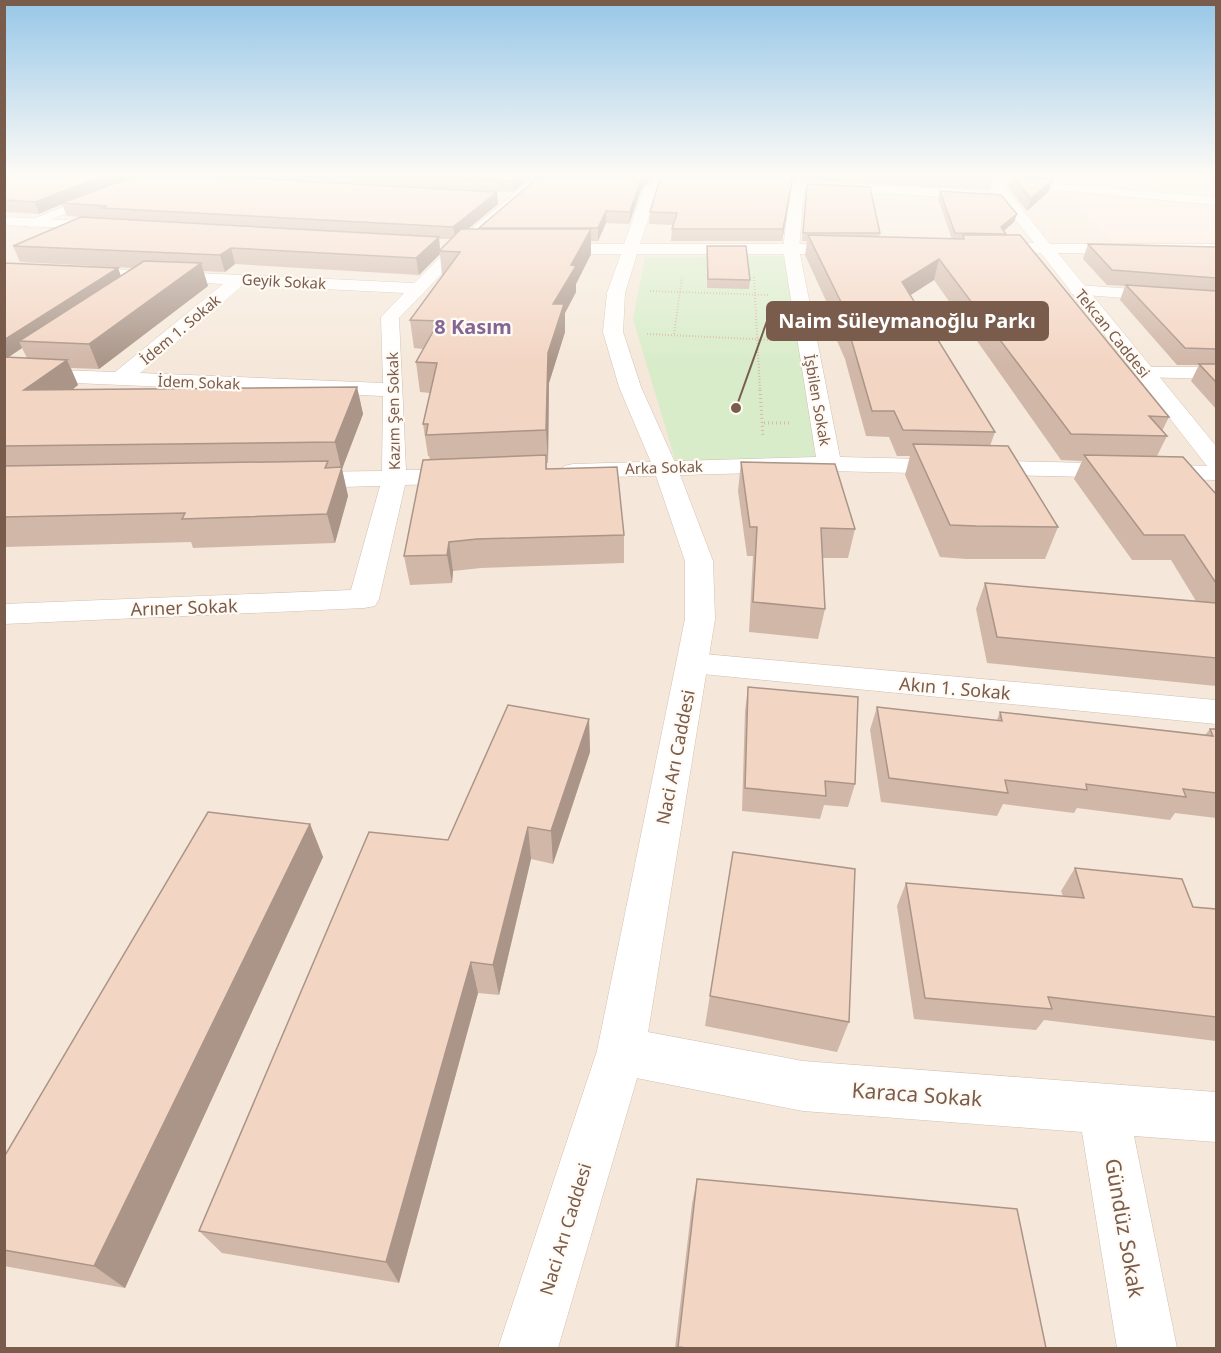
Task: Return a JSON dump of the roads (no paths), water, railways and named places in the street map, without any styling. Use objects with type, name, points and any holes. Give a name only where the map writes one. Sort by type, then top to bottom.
[{"type":"street","name":"Kazım Şen Sokak","points":[[364,599],[394,479],[394,390],[390,316],[478,238]]},
{"type":"street","name":"Naci Arı Caddesi","points":[[528,1348],[621,1051],[700,619],[699,561],[665,467],[630,387],[613,332],[616,294],[635,238]]},
{"type":"street","name":"İşbilen Sokak","points":[[792,238],[791,249],[830,464]]},
{"type":"street","name":"Tekcan Caddesi","points":[[1040,238],[1078,290],[1216,461]]},
{"type":"street","points":[[435,246],[470,247]]},
{"type":"street","points":[[968,248],[1216,249]]},
{"type":"street","points":[[534,249],[862,249]]},
{"type":"street","name":"Geyik Sokak","points":[[4,269],[419,288]]},
{"type":"street","points":[[120,294],[150,274]]},
{"type":"street","name":"İdem 1. Sokak","points":[[120,379],[240,279]]},
{"type":"street","points":[[1078,290],[1216,300]]},
{"type":"street","points":[[4,374],[33,353]]},
{"type":"street","points":[[1146,374],[1216,372]]},
{"type":"street","name":"İdem Sokak","points":[[4,374],[394,390]]},
{"type":"street","name":"Arka Sokak","points":[[546,472],[665,467],[764,459],[830,464],[1216,473]]},
{"type":"street","points":[[276,481],[488,475]]},
{"type":"street","name":"Arıner Sokak","points":[[4,614],[364,599]]},
{"type":"street","name":"Akın 1. Sokak","points":[[693,664],[1216,712]]},
{"type":"street","name":"Karaca Sokak","points":[[621,1051],[803,1086],[1216,1117]]},
{"type":"street","name":"Gündüz Sokak","points":[[1103,1108],[1147,1348]]},
{"type":"place","name":"Naim Süleymanoğlu Parkı","points":[[736,408]]},
{"type":"district","name":"8 Kasım","points":[[473,326]]}]
